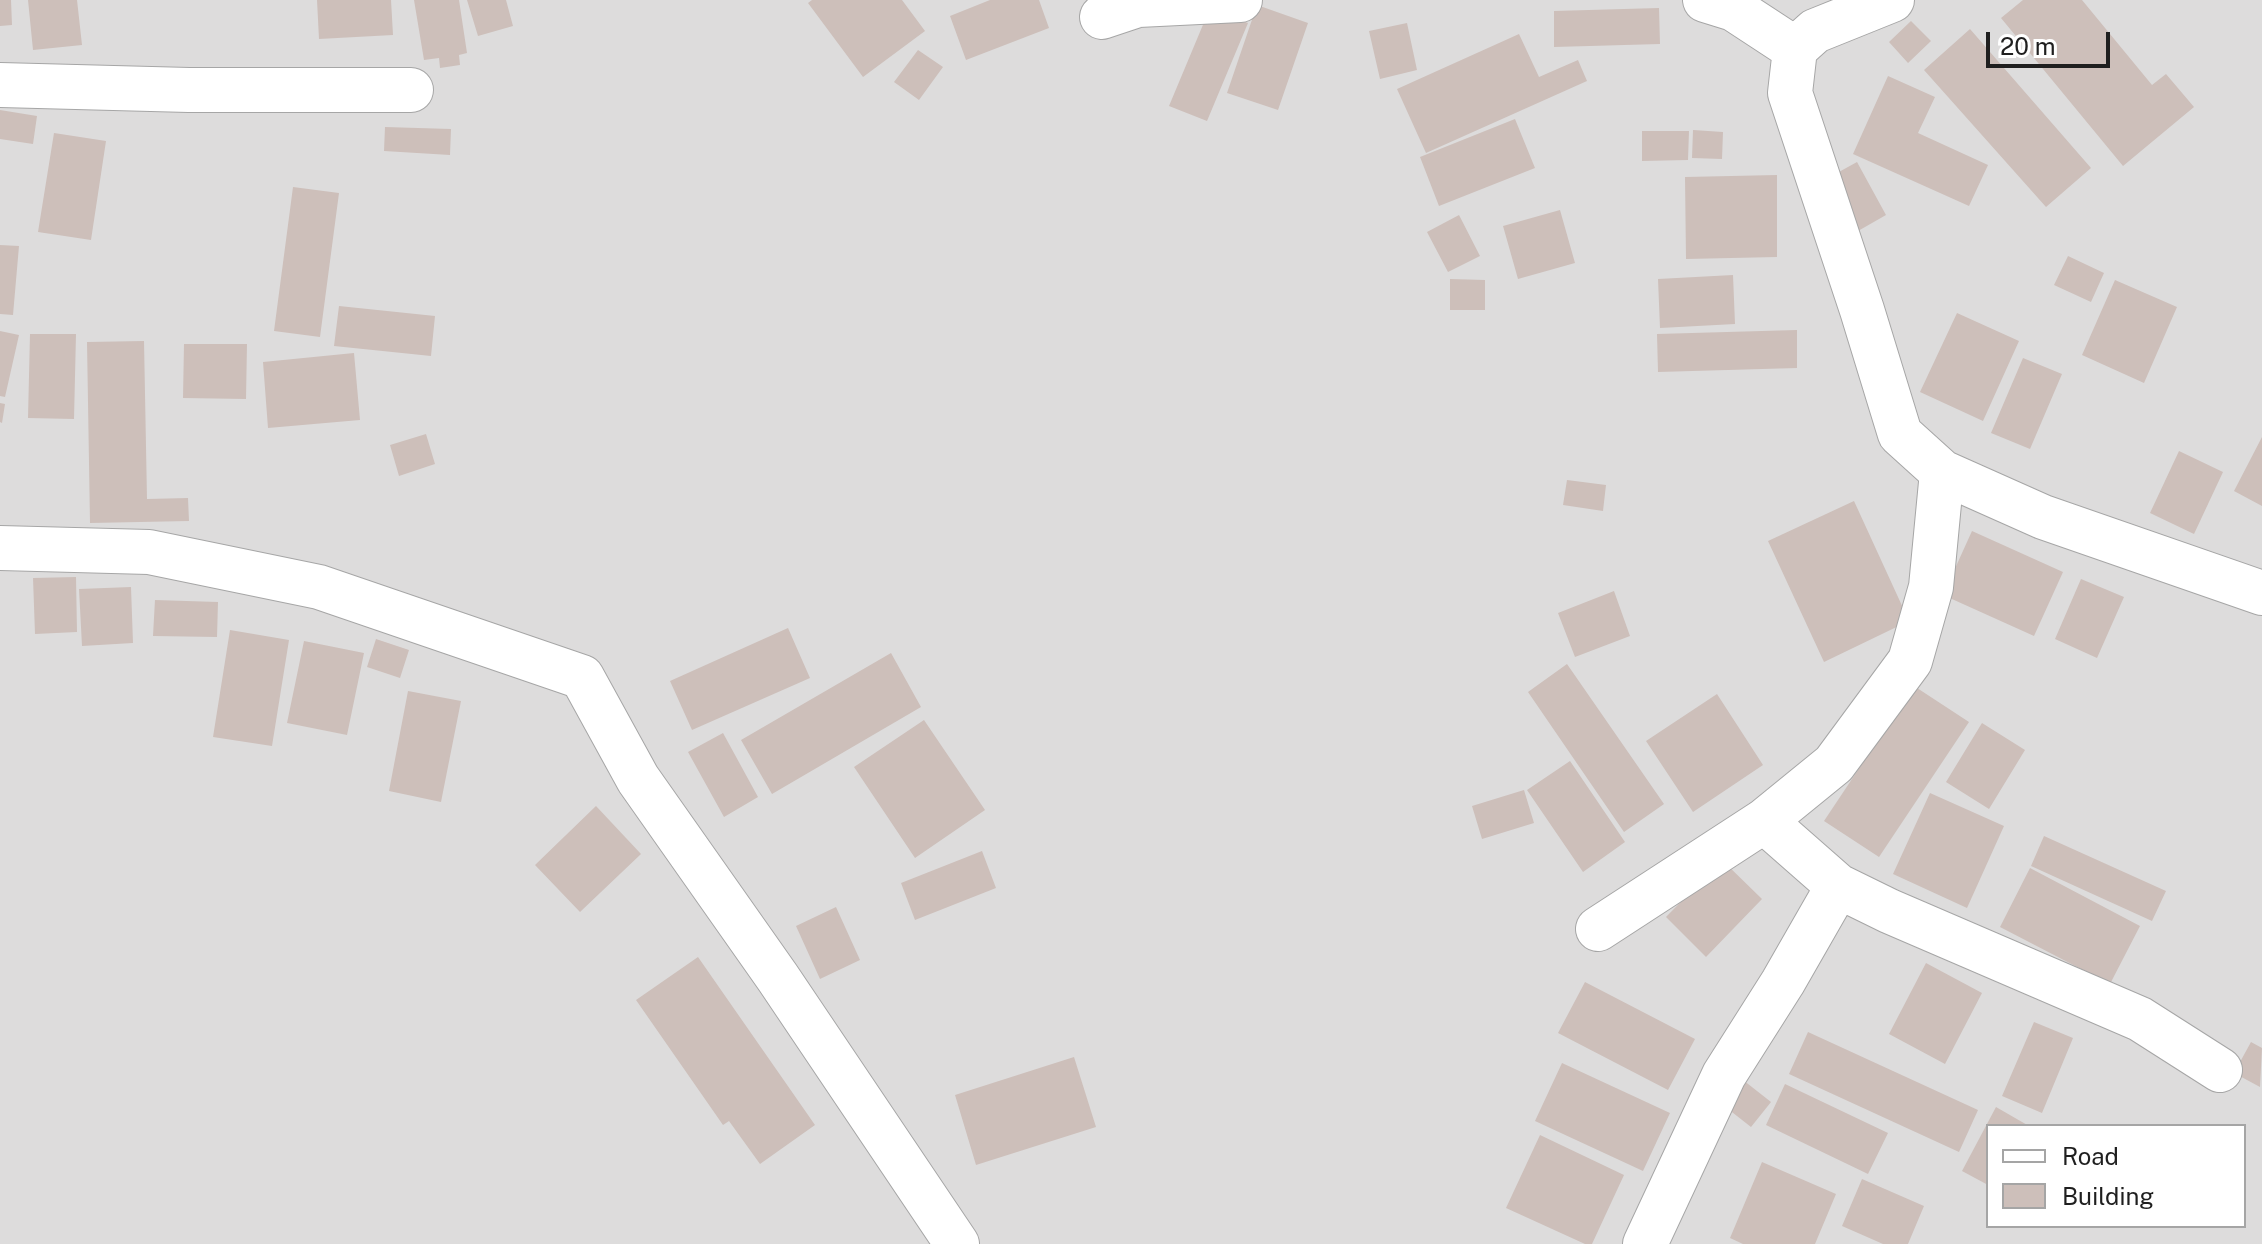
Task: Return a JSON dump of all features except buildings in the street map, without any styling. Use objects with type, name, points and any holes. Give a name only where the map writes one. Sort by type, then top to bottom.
[{"type":"street","points":[[1102,17],[1138,5],[1240,0]]},
{"type":"street","points":[[1705,0],[1734,9],[1795,49]]},
{"type":"street","points":[[1892,0],[1815,31],[1795,49],[1790,93],[1900,434],[1942,472],[2043,517],[2262,593]]},
{"type":"street","points":[[0,85],[189,90],[411,90]]},
{"type":"street","points":[[1598,929],[1764,821],[1834,764],[1910,661],[1931,587],[1942,472]]},
{"type":"street","points":[[0,548],[149,552],[319,587],[582,677],[638,779],[778,978],[957,1244]]},
{"type":"street","points":[[1764,821],[1838,886],[2140,1019],[2220,1070]]},
{"type":"street","points":[[1645,1244],[1724,1075],[1783,982],[1838,886]]},
{"type":"shaded area","points":[[0,0],[2262,0],[2262,1244],[0,1244]]}]
